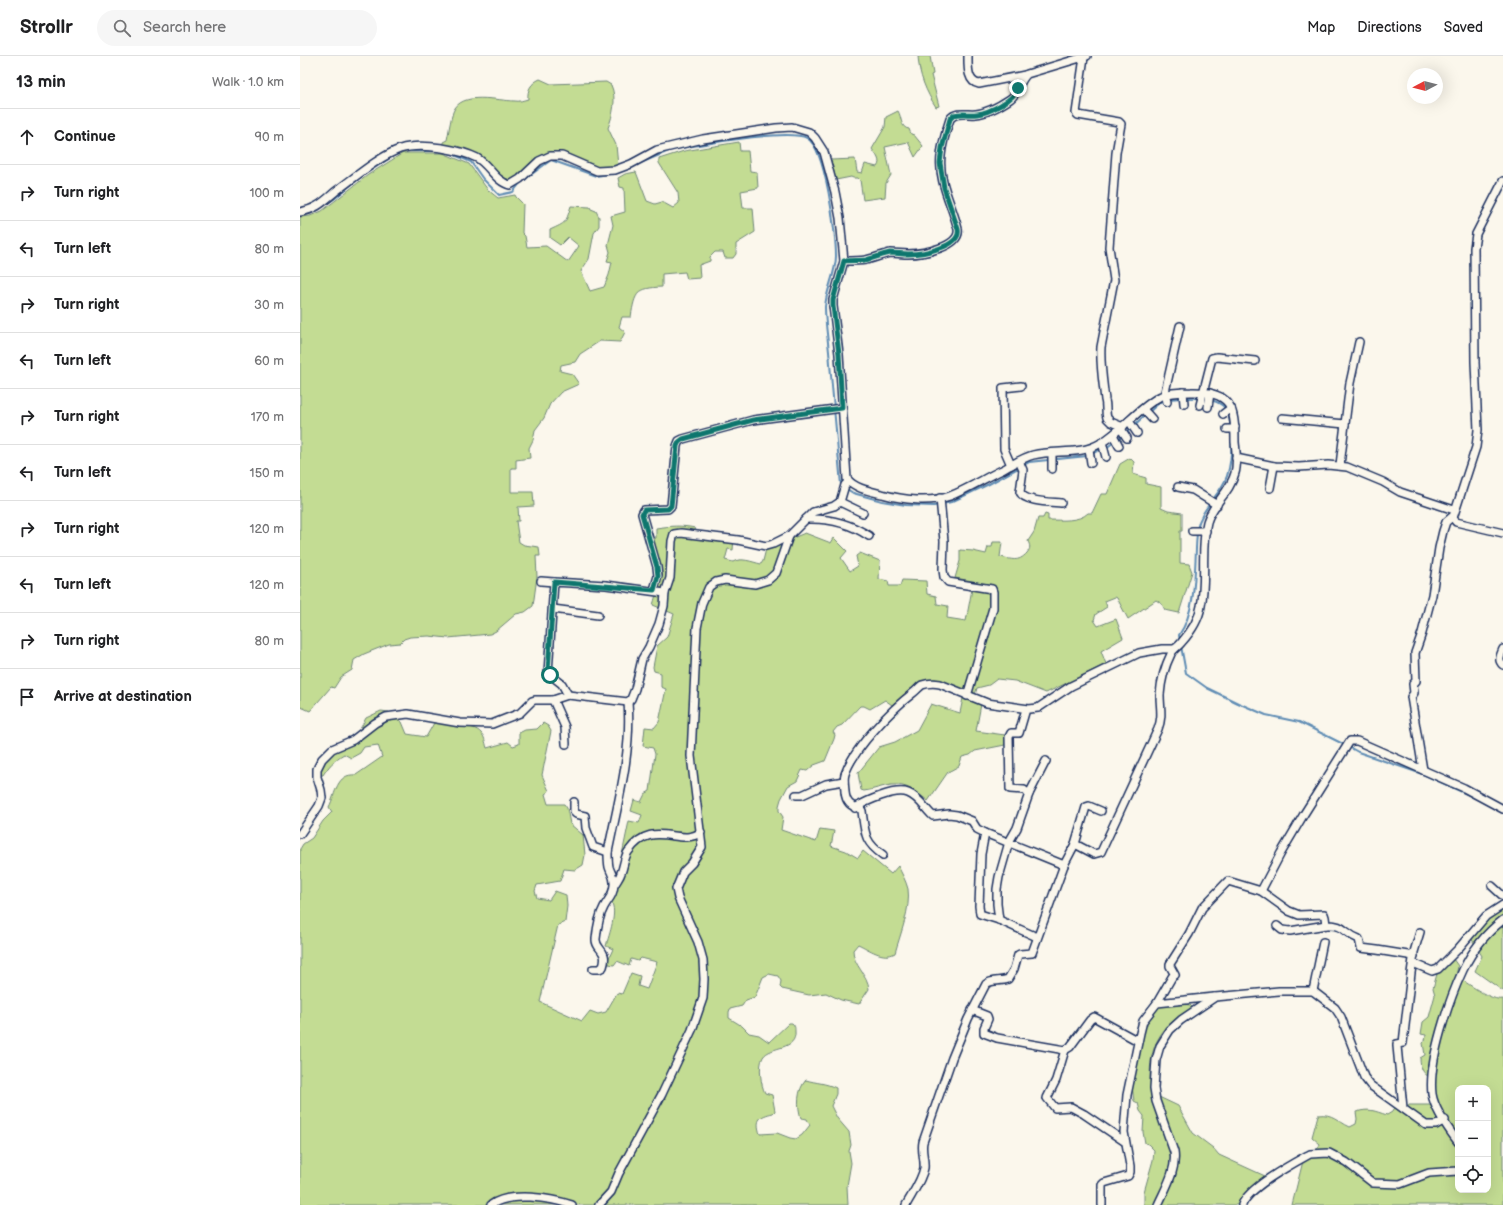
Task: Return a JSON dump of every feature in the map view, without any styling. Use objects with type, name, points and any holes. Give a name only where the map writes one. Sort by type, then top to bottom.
[{"type":"street","points":[[968,56],[968,68],[972,81],[979,84],[1025,75],[1030,72],[1085,56],[1076,113],[1078,115],[1119,122],[1121,124],[1116,153],[1109,247],[1114,280],[1100,355],[1101,376],[1106,400],[1106,418],[1124,433]]},
{"type":"street","points":[[844,261],[865,260],[892,253],[908,254],[930,252],[948,245],[957,238],[958,229],[944,188],[940,163],[942,148],[950,119],[954,115],[959,114],[980,113],[1011,99],[1017,92],[1025,75]]},
{"type":"street","points":[[300,212],[320,206],[335,192],[380,160],[400,149],[419,146],[442,148],[469,155],[478,159],[502,181],[510,185],[520,179],[539,161],[550,156],[562,156],[597,171],[615,170],[631,164],[657,150],[703,139],[776,128],[792,127],[809,132],[824,152],[835,192],[840,218],[844,261],[833,300],[833,306],[839,354],[841,408],[847,483],[840,502],[834,506],[813,512],[789,536],[779,542],[766,546],[738,540],[681,533],[674,534],[672,542],[670,578],[665,593],[660,624],[642,659],[635,689],[631,699],[628,702],[628,743],[608,852],[609,867],[614,878],[614,886],[612,896],[601,914],[596,942],[598,947],[603,951],[605,960],[603,967],[593,969]]},
{"type":"street","points":[[1503,181],[1476,234],[1474,248],[1475,362],[1478,430],[1476,447],[1454,513],[1454,520],[1456,522],[1503,534]]},
{"type":"street","points":[[1167,402],[1165,394],[1180,326]]},
{"type":"street","points":[[1340,465],[1350,383],[1359,342]]},
{"type":"street","points":[[1205,400],[1212,358],[1255,361]]},
{"type":"street","points":[[1011,465],[1004,449],[1003,388],[1021,386]]},
{"type":"street","points":[[966,696],[993,608],[993,592],[992,589],[965,586],[948,582],[946,580],[943,570],[944,541],[941,504],[949,496],[1011,465],[1021,466],[1034,455],[1052,461],[1080,451],[1090,456],[1104,450],[1147,414],[1151,402],[1165,394],[1184,399],[1205,400],[1222,396],[1231,429],[1231,444],[1236,458],[1236,469],[1229,490],[1213,503],[1210,515],[1199,531],[1205,574],[1201,607],[1195,622],[1185,639],[1172,652],[1162,682],[1160,705],[1162,713],[1158,729],[1101,852],[1094,854],[1075,844]]},
{"type":"street","points":[[654,590],[658,576],[657,567],[642,514],[644,510],[668,509],[671,506],[677,446],[679,442],[683,439],[753,420],[841,408]]},
{"type":"street","points":[[1282,418],[1345,424]]},
{"type":"street","points":[[1236,458],[1274,466],[1299,467],[1328,464],[1340,465],[1383,482],[1400,492],[1454,513]]},
{"type":"street","points":[[1021,466],[1020,492],[1023,496],[1027,499],[1061,503]]},
{"type":"street","points":[[1270,488],[1274,466]]},
{"type":"street","points":[[847,483],[896,498],[920,499],[941,504]]},
{"type":"street","points":[[1178,487],[1193,490],[1213,503]]},
{"type":"street","points":[[840,502],[863,513]]},
{"type":"street","points":[[1423,770],[1411,697],[1414,693],[1413,684],[1416,681],[1415,653],[1432,595],[1443,531],[1446,522],[1454,513]]},
{"type":"street","points":[[806,519],[818,518],[846,524],[869,536]]},
{"type":"street","points":[[599,1205],[611,1192],[623,1166],[662,1094],[692,1030],[701,1004],[704,979],[703,960],[698,942],[678,898],[676,889],[683,872],[692,863],[702,847],[691,756],[697,628],[702,603],[709,587],[716,582],[725,580],[755,584],[768,580],[776,573],[789,536]]},
{"type":"street","points":[[541,582],[654,590],[665,593]]},
{"type":"street","points":[[554,582],[548,673],[562,684],[568,695]]},
{"type":"street","points":[[553,609],[598,615]]},
{"type":"street","points":[[883,855],[869,843],[865,836],[862,811],[860,808],[855,808],[849,804],[846,799],[844,781],[845,774],[851,762],[869,736],[900,704],[922,685],[933,683],[940,684],[966,696],[987,703],[1026,709],[1038,708],[1071,686],[1139,653],[1176,648]]},
{"type":"street","points":[[1503,649],[1499,658],[1503,665]]},
{"type":"street","points":[[300,834],[322,798],[317,777],[318,765],[332,749],[353,740],[375,723],[386,717],[408,714],[460,723],[492,724],[520,713],[532,701],[553,700],[568,695],[628,702]]},
{"type":"street","points":[[553,700],[565,727],[566,744]]},
{"type":"street","points":[[1026,709],[1020,734],[1009,734],[1010,789],[1024,790],[1029,794]]},
{"type":"street","points":[[1261,891],[1304,814],[1350,741],[1357,741],[1464,788],[1503,809]]},
{"type":"street","points":[[999,920],[997,889],[1009,842],[1017,828],[1029,794],[1046,761]]},
{"type":"street","points":[[796,795],[802,795],[826,784],[844,781]]},
{"type":"street","points":[[855,808],[861,804],[895,792],[908,793],[918,800],[933,816],[949,814],[957,815],[972,821],[977,829],[985,833],[1064,865]]},
{"type":"street","points":[[574,802],[574,812],[585,816],[586,818],[586,828],[594,847],[608,852]]},
{"type":"street","points":[[906,1205],[923,1172],[923,1142],[952,1058],[972,1010],[989,981],[1002,981],[1008,979],[1014,969],[1018,955],[1032,953],[1064,865],[1075,844],[1086,807],[1089,806],[1101,811]]},
{"type":"street","points":[[614,886],[621,873],[627,853],[639,840],[648,836],[662,834],[683,837],[696,836],[701,832]]},
{"type":"street","points":[[985,833],[981,854],[980,914],[999,920],[1037,937]]},
{"type":"street","points":[[1102,1205],[1102,1184],[1104,1182],[1128,1176],[1130,1172],[1124,1141],[1127,1095],[1138,1041],[1144,1022],[1172,977],[1175,975],[1170,964],[1189,934],[1202,908],[1228,881],[1261,891],[1289,911],[1299,915],[1324,914],[1326,917],[1326,925]]},
{"type":"street","points":[[1492,886],[1503,896]]},
{"type":"street","points":[[1277,926],[1285,931],[1290,931],[1326,925],[1338,925],[1349,934],[1359,939],[1361,948],[1377,950],[1414,960],[1432,971],[1438,969],[1458,949],[1486,916],[1503,905]]},
{"type":"street","points":[[1455,1137],[1436,1108],[1432,1095],[1434,1059],[1446,1013],[1463,969],[1479,944],[1495,926],[1503,920]]},
{"type":"street","points":[[1403,1108],[1397,1044],[1403,1043],[1404,1041],[1404,1029],[1408,1006],[1407,1000],[1420,932]]},
{"type":"street","points":[[1313,991],[1323,942]]},
{"type":"street","points":[[1157,1003],[1279,991],[1313,991],[1335,1008],[1341,1017],[1364,1077],[1370,1085],[1426,1125],[1436,1125],[1445,1120]]},
{"type":"street","points":[[1158,1205],[1174,1167],[1175,1158],[1156,1101],[1154,1088],[1156,1060],[1160,1046],[1170,1030],[1181,1020],[1215,997]]},
{"type":"street","points":[[972,1010],[987,1016],[988,1019],[983,1031],[984,1033],[997,1038],[1065,1050],[1070,1047],[1090,1020],[1094,1017],[1138,1041]]},
{"type":"street","points":[[1065,1050],[1058,1075],[1047,1098],[1055,1108],[1071,1107],[1124,1141]]},
{"type":"street","points":[[1242,1205],[1249,1193],[1301,1159],[1318,1152],[1329,1153],[1346,1162],[1373,1183],[1400,1184],[1429,1173],[1455,1171]]},
{"type":"street","points":[[491,1205],[498,1201],[515,1198],[534,1198],[560,1201],[572,1205]]},
{"type":"green space","points":[[918,56],[930,56],[933,74],[931,75],[939,106],[936,107],[926,89],[921,77]]},
{"type":"green space","points":[[540,79],[551,84],[606,82],[611,85],[614,95],[614,106],[608,128],[616,145],[618,166],[603,169],[584,165],[550,154],[507,182],[490,167],[443,146],[443,142],[447,140],[452,115],[457,105],[464,101],[481,98],[518,101],[528,99],[530,87]]},
{"type":"green space","points":[[898,111],[904,127],[909,129],[911,134],[914,135],[923,146],[915,157],[908,142],[885,147],[891,175],[886,183],[885,197],[863,200],[860,180],[858,178],[851,177],[836,180],[831,160],[855,159],[857,172],[862,173],[865,164],[877,167],[879,160],[872,149],[885,127],[886,117]]},
{"type":"green space","points":[[739,142],[740,151],[748,151],[750,171],[757,172],[758,188],[741,191],[743,208],[753,208],[755,232],[736,244],[736,254],[733,258],[725,258],[723,252],[715,252],[710,257],[710,261],[699,265],[700,278],[687,279],[685,272],[662,274],[662,287],[642,290],[636,297],[631,317],[622,317],[619,327],[625,332],[620,342],[600,341],[580,354],[575,362],[561,365],[560,371],[572,374],[579,384],[561,392],[550,404],[544,418],[535,430],[533,440],[529,448],[530,458],[516,460],[516,468],[511,468],[511,492],[533,492],[534,506],[518,507],[519,521],[516,521],[519,542],[524,545],[539,547],[540,556],[536,556],[537,577],[533,606],[525,612],[516,614],[496,631],[490,634],[448,638],[429,636],[410,637],[404,639],[400,643],[389,644],[364,654],[354,660],[352,670],[341,677],[334,688],[331,687],[310,711],[301,707],[300,709],[300,217],[310,216],[322,211],[368,175],[403,153],[443,153],[469,164],[488,190],[498,198],[515,195],[523,204],[522,233],[525,236],[527,247],[546,246],[568,262],[579,246],[568,237],[560,245],[550,238],[550,230],[565,222],[571,206],[590,207],[596,211],[599,217],[599,226],[594,233],[589,259],[581,271],[590,291],[604,287],[609,275],[612,262],[607,261],[610,252],[608,245],[613,225],[611,216],[625,212],[624,188],[620,187],[618,178],[625,174],[636,172],[647,201],[655,204],[662,202],[673,208],[679,203],[678,193],[659,163],[659,159],[684,151]]},
{"type":"green space","points":[[1130,458],[1134,462],[1133,474],[1146,478],[1146,484],[1161,487],[1161,508],[1168,511],[1182,513],[1182,531],[1180,531],[1180,563],[1189,564],[1192,572],[1179,613],[1165,610],[1162,604],[1156,600],[1128,619],[1117,598],[1115,597],[1105,601],[1107,607],[1096,614],[1094,620],[1098,626],[1116,619],[1123,638],[1101,651],[1106,664],[1046,693],[1015,681],[997,679],[989,685],[977,688],[975,695],[935,679],[919,682],[892,705],[885,700],[870,709],[860,706],[842,725],[837,727],[833,732],[835,735],[834,739],[825,761],[814,765],[807,771],[802,770],[797,781],[788,786],[781,799],[779,811],[783,817],[781,830],[816,842],[820,829],[834,831],[831,846],[846,851],[858,858],[863,851],[891,874],[898,866],[908,889],[909,896],[907,913],[895,953],[890,955],[881,955],[858,944],[853,950],[855,961],[866,979],[869,989],[859,1004],[841,1000],[826,993],[809,995],[782,989],[780,987],[781,981],[778,976],[769,974],[763,977],[755,997],[746,1000],[742,1006],[730,1009],[729,1012],[729,1018],[742,1026],[749,1033],[759,1035],[769,1042],[789,1023],[792,1023],[795,1027],[795,1037],[792,1042],[767,1053],[761,1061],[760,1070],[762,1086],[765,1093],[772,1095],[775,1111],[765,1115],[758,1122],[760,1134],[777,1133],[796,1139],[802,1135],[810,1125],[807,1119],[801,1118],[799,1108],[799,1093],[806,1080],[836,1088],[836,1094],[831,1106],[837,1118],[849,1132],[851,1145],[849,1151],[851,1163],[847,1186],[848,1205],[300,1205],[300,849],[303,844],[312,838],[323,821],[332,812],[329,807],[338,785],[344,777],[356,775],[382,757],[378,745],[364,747],[360,753],[351,758],[344,754],[332,763],[323,775],[320,775],[319,768],[329,754],[353,737],[359,731],[366,718],[381,711],[389,712],[391,719],[398,718],[402,722],[407,734],[426,737],[434,723],[466,726],[481,733],[487,748],[508,742],[513,746],[519,744],[519,733],[525,730],[537,729],[543,723],[548,726],[551,731],[542,775],[549,791],[545,794],[548,804],[564,804],[567,808],[570,824],[583,835],[585,855],[583,865],[575,870],[564,869],[560,881],[537,885],[535,891],[537,898],[549,900],[555,891],[566,895],[567,906],[565,922],[558,925],[540,1002],[582,1021],[590,1011],[598,1014],[606,1012],[617,993],[622,994],[631,973],[640,976],[638,986],[647,989],[657,962],[641,958],[638,961],[631,959],[629,966],[617,961],[614,965],[609,964],[608,960],[613,949],[606,946],[611,930],[614,911],[611,902],[615,876],[618,874],[629,821],[639,823],[642,815],[631,811],[634,800],[641,802],[645,794],[650,791],[655,754],[653,748],[643,746],[645,727],[654,728],[659,722],[666,689],[661,687],[661,673],[654,671],[653,667],[657,646],[667,637],[674,614],[653,605],[659,580],[657,556],[652,539],[656,538],[656,528],[676,526],[690,527],[695,528],[696,532],[734,538],[733,550],[728,549],[725,560],[733,562],[743,560],[761,564],[766,549],[805,533],[831,543],[834,538],[847,551],[841,558],[850,571],[858,566],[856,556],[860,553],[880,561],[879,579],[888,581],[889,586],[900,586],[902,580],[926,581],[927,594],[936,596],[937,604],[948,606],[947,618],[966,621],[972,589],[977,590],[978,582],[955,578],[960,561],[960,550],[986,554],[988,547],[992,547],[993,542],[1002,542],[1000,557],[1015,560],[1021,558],[1030,548],[1028,541],[1034,532],[1038,518],[1043,518],[1045,514],[1048,515],[1048,520],[1070,520],[1080,518],[1088,513],[1092,513],[1101,494],[1107,494],[1120,464]]},
{"type":"green space","points":[[963,698],[981,704],[976,731],[1005,735],[1005,745],[975,751],[970,755],[962,757],[959,766],[948,772],[928,801],[906,787],[896,785],[884,786],[864,791],[861,790],[858,773],[879,747],[895,742],[917,730],[931,704],[960,713]]},
{"type":"green space","points":[[1501,909],[1503,911],[1503,991],[1475,971],[1482,956],[1471,938],[1488,917]]},
{"type":"green space","points":[[1453,959],[1458,966],[1456,976],[1492,998],[1503,999],[1503,1205],[1292,1205],[1305,1153],[1316,1150],[1320,1144],[1312,1137],[1318,1115],[1331,1116],[1350,1127],[1356,1124],[1356,1112],[1369,1110],[1387,1115],[1392,1112],[1394,1108],[1409,1105],[1438,1105],[1433,1080],[1423,1071],[1420,1058],[1425,1055],[1423,1043],[1426,1035],[1421,1034],[1423,1022],[1429,1017],[1435,995],[1433,988],[1437,974]]},
{"type":"green space","points":[[1160,1005],[1190,1005],[1194,1009],[1168,1026],[1157,1041],[1151,1059],[1150,1068],[1152,1096],[1159,1097],[1178,1106],[1193,1133],[1213,1148],[1219,1155],[1265,1176],[1248,1191],[1240,1205],[1144,1205],[1144,1192],[1153,1160],[1154,1150],[1145,1143],[1143,1132],[1144,1116],[1140,1111],[1138,1103],[1134,1101],[1132,1086],[1135,1067],[1146,1020]]},
{"type":"waterway","points":[[675,149],[743,138],[782,135],[797,135],[807,138],[814,145],[825,174],[836,245],[836,262],[827,294],[825,314],[841,485],[843,487]]},
{"type":"waterway","points":[[636,165],[671,150]]},
{"type":"waterway","points":[[406,151],[435,151]]},
{"type":"waterway","points":[[448,152],[471,162],[483,179],[499,195],[513,192],[521,182]]},
{"type":"waterway","points":[[368,172],[396,154]]},
{"type":"waterway","points":[[525,179],[551,160],[596,176],[609,174]]},
{"type":"waterway","points":[[317,210],[334,199],[364,174]]},
{"type":"waterway","points":[[1169,399],[1198,398],[1214,401],[1223,406],[1230,421],[1232,441],[1227,476],[1220,490],[1202,515],[1197,529]]},
{"type":"waterway","points":[[1149,412],[1160,402],[1164,401]]},
{"type":"waterway","points":[[1106,448],[1125,434],[1145,415]]},
{"type":"waterway","points":[[847,489],[853,493],[882,501],[906,505],[934,506],[951,502],[989,484],[1029,462],[1087,456],[1101,449]]},
{"type":"waterway","points":[[1180,642],[1179,635],[1185,624],[1192,599],[1197,533]]},
{"type":"waterway","points":[[1181,646],[1186,673],[1207,688],[1266,715],[1299,722],[1345,745]]},
{"type":"waterway","points":[[1349,747],[1358,752],[1425,775],[1484,802]]},
{"type":"route","points":[[550,675],[548,671],[554,582],[654,590],[658,576],[657,567],[642,512],[644,510],[670,508],[677,446],[679,442],[683,439],[753,420],[842,408],[839,354],[833,300],[844,261],[865,260],[892,253],[908,254],[930,252],[948,245],[957,238],[958,229],[944,188],[940,163],[942,148],[950,119],[954,115],[984,112],[1011,99],[1017,92],[1018,88]]}]
